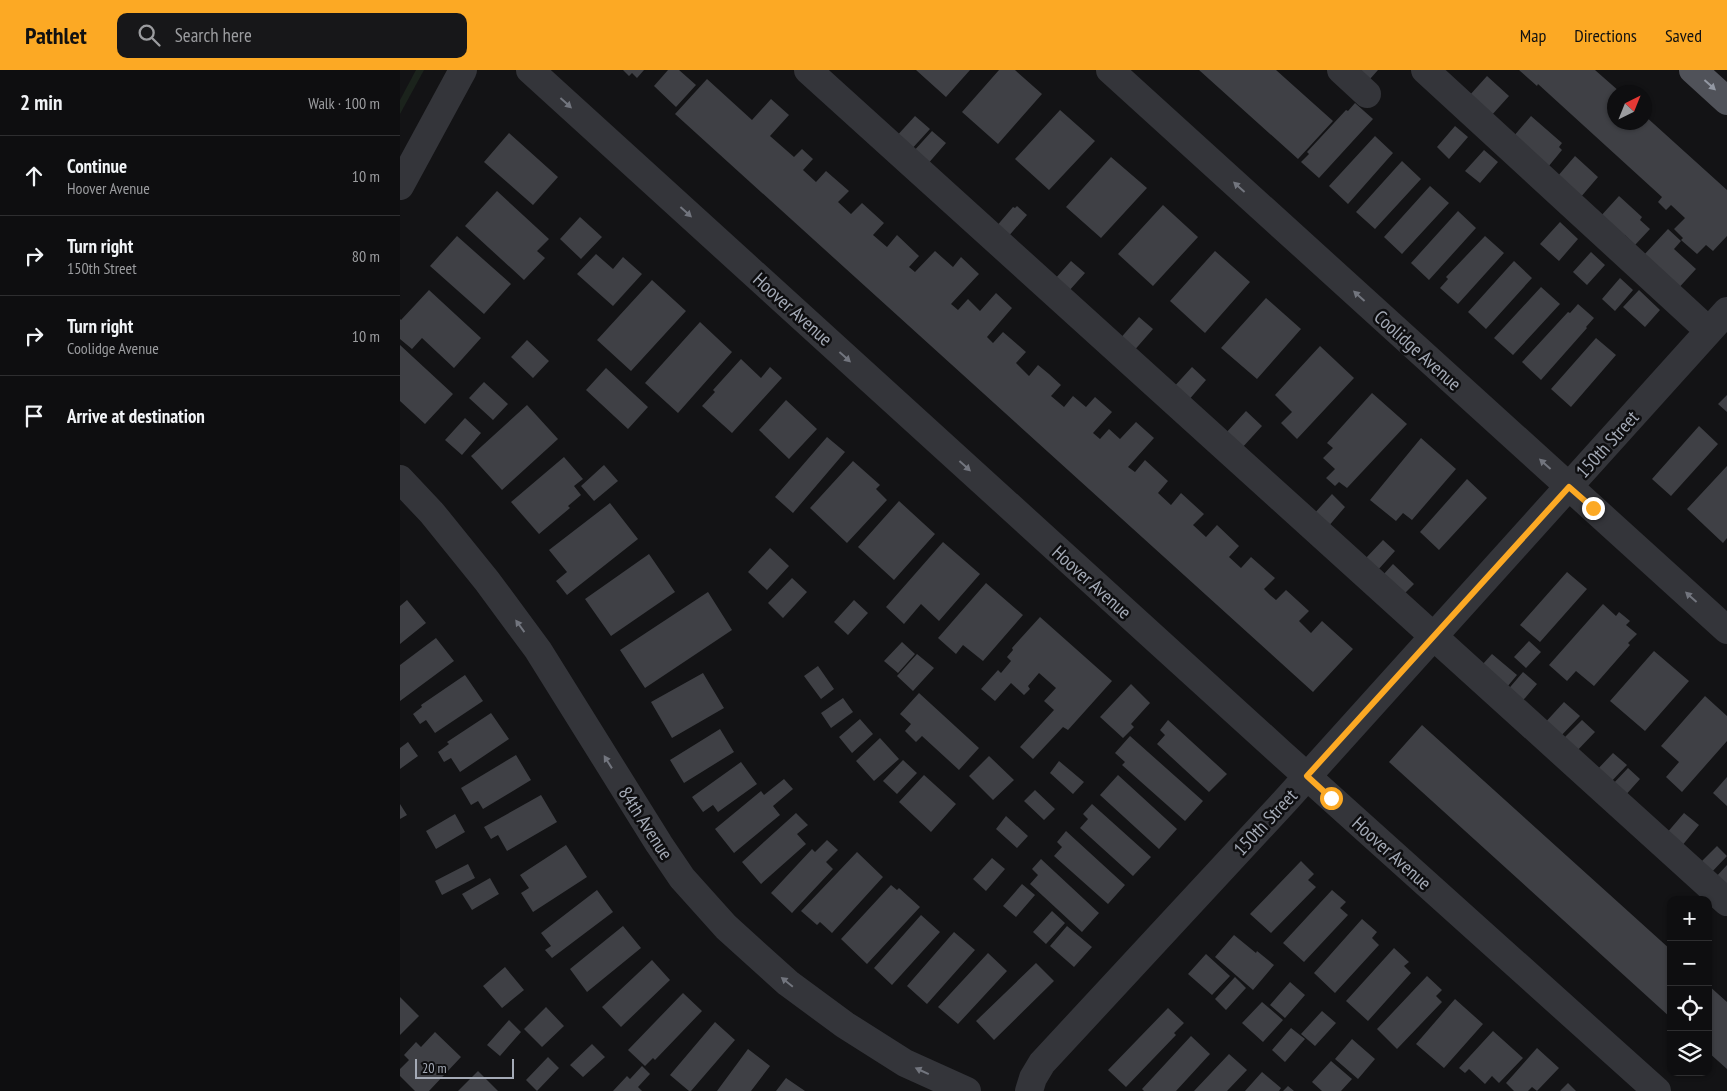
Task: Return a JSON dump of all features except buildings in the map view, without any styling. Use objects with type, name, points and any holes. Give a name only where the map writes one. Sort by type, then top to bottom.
[{"type":"main road","points":[[1693,70],[1727,101]]},
{"type":"street","points":[[400,186],[463,70]]},
{"type":"street","name":"Hoover Avenue","points":[[530,70],[1307,776],[1657,1091]]},
{"type":"street","points":[[808,70],[1727,902]]},
{"type":"street","name":"Coolidge Avenue","points":[[1110,70],[1727,630]]},
{"type":"street","points":[[1340,70],[1366,94]]},
{"type":"street","points":[[1425,70],[1709,331]]},
{"type":"street","name":"150th Street","points":[[1028,1091],[1033,1078],[1042,1064],[1307,776],[1727,311]]},
{"type":"street","name":"84th Avenue","points":[[400,479],[461,546],[538,650],[659,844],[682,878],[706,905],[745,945],[781,976],[845,1025],[905,1062],[966,1091]]},
{"type":"shaded area","points":[[416,70],[424,70],[400,114],[400,100]]},
{"type":"route","points":[[1331,798],[1307,776],[1569,487],[1593,508]]}]
